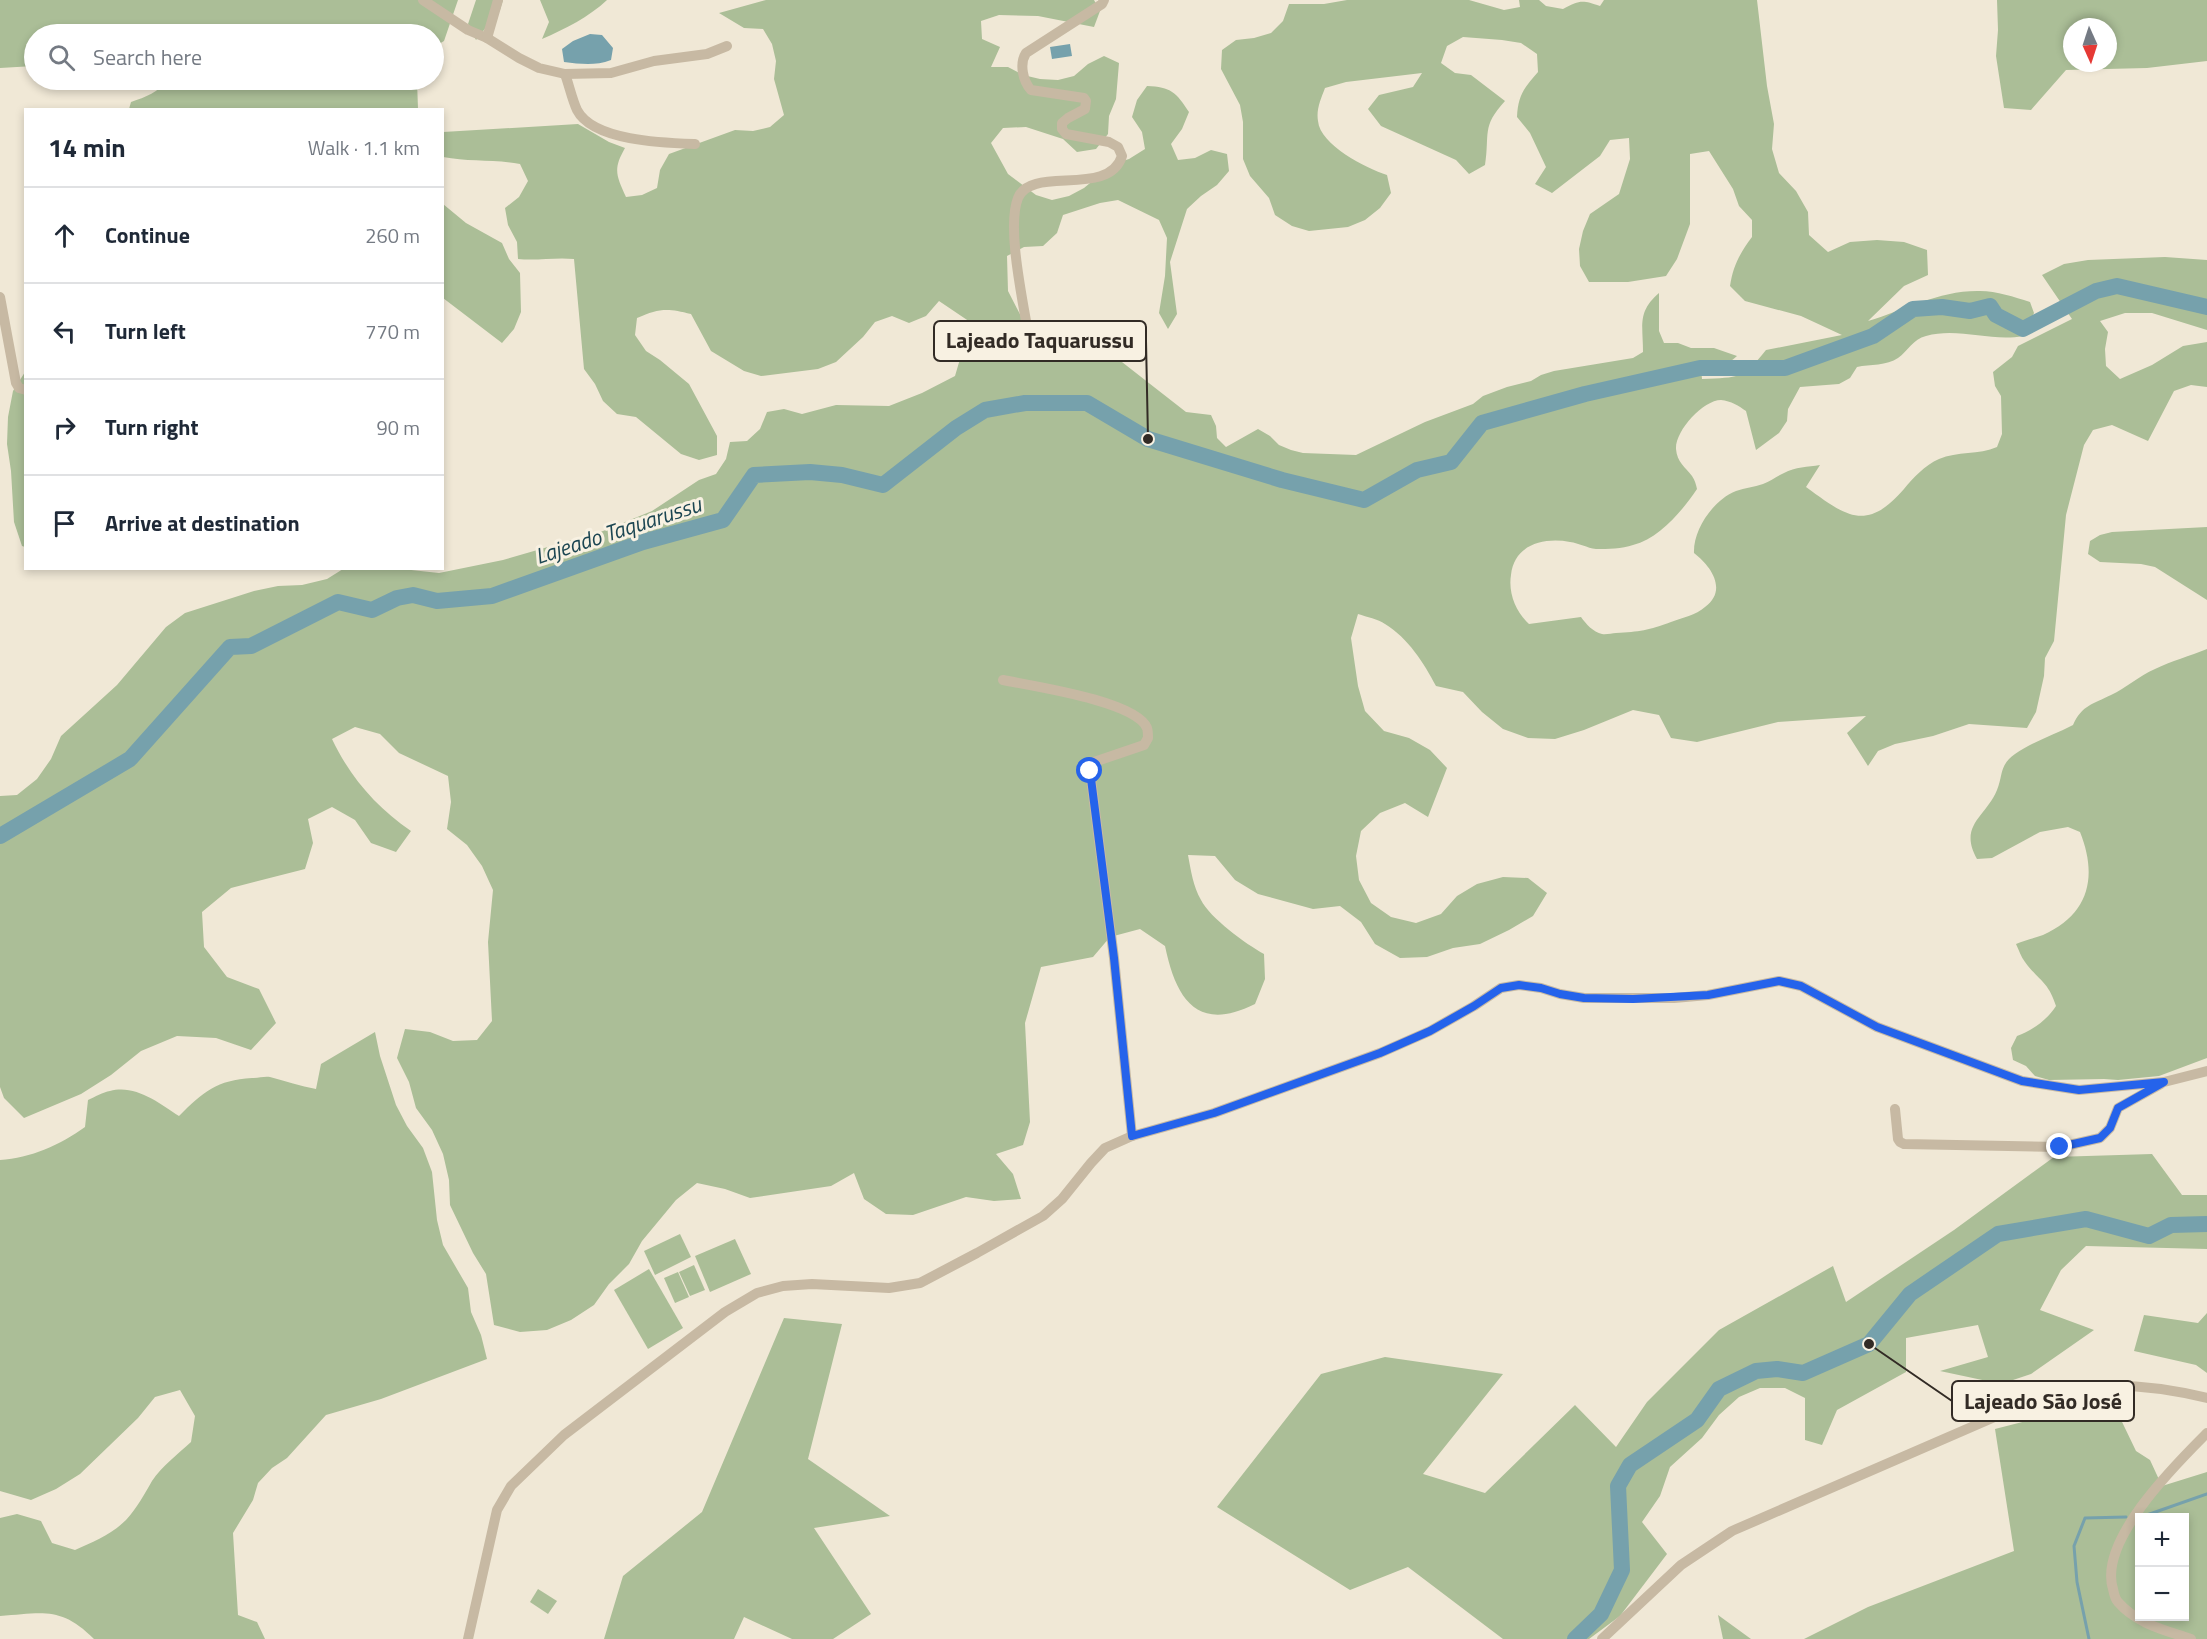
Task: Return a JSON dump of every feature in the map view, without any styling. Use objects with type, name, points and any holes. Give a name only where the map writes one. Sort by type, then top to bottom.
[{"type":"street","points":[[423,0],[468,30],[487,38],[539,69],[565,74],[611,73],[654,61],[696,57],[727,46]]},
{"type":"street","points":[[487,38],[498,0]]},
{"type":"street","points":[[1029,339],[1014,232],[1018,198],[1024,190],[1034,184],[1087,179],[1108,173],[1119,164],[1122,156],[1118,147],[1109,142],[1066,134],[1062,129],[1062,123],[1085,109],[1086,101],[1084,98],[1031,90],[1027,87],[1021,65],[1022,59],[1026,54],[1102,4],[1104,0]]},
{"type":"street","points":[[565,74],[578,111],[591,125],[606,132],[658,143],[695,144]]},
{"type":"street","points":[[0,297],[16,383],[19,388],[24,389]]},
{"type":"street","points":[[1003,680],[1109,703],[1135,716],[1146,727],[1148,738],[1144,744],[1095,762],[1090,771],[1114,958],[1132,1136]]},
{"type":"street","points":[[468,1639],[497,1510],[511,1486],[564,1436],[725,1312],[757,1293],[783,1286],[812,1284],[889,1288],[920,1283],[1043,1216],[1062,1199],[1106,1148],[1132,1136],[1214,1113],[1380,1053],[1430,1031],[1501,988],[1519,985],[1584,998],[1633,999],[1708,995],[1779,981],[1801,986],[1877,1027],[2022,1081],[2079,1090],[2164,1082],[2207,1071]]},
{"type":"street","points":[[1895,1109],[1898,1139],[1904,1144],[2060,1147],[2100,1138],[2110,1128],[2118,1108],[2164,1082]]},
{"type":"street","points":[[1602,1639],[1681,1565],[1732,1531],[2036,1399],[2084,1387],[2131,1385],[2179,1391],[2207,1398]]},
{"type":"street","points":[[2191,1639],[2142,1622],[2116,1601],[2110,1579],[2117,1547],[2140,1507],[2176,1463],[2207,1433]]},
{"type":"green space","points":[[0,0],[458,0],[444,41],[444,24],[24,24],[24,67],[0,68]]},
{"type":"green space","points":[[476,0],[503,0],[500,10],[476,40],[468,24]]},
{"type":"green space","points":[[540,0],[607,0],[576,22],[542,39],[549,22]]},
{"type":"green space","points":[[766,0],[1094,0],[1100,11],[1094,27],[1038,16],[999,15],[981,21],[982,39],[1000,47],[991,67],[1008,67],[1023,75],[1058,80],[1074,76],[1088,64],[1104,56],[1119,63],[1116,99],[1109,116],[1108,134],[1096,149],[1077,152],[1063,139],[1026,127],[1003,128],[991,143],[1008,174],[1036,195],[1052,200],[1069,196],[1084,188],[1113,164],[1129,159],[1145,149],[1142,132],[1132,117],[1137,100],[1147,86],[1172,92],[1189,112],[1182,129],[1171,144],[1178,160],[1195,158],[1211,150],[1227,154],[1229,171],[1217,185],[1187,209],[1170,262],[1177,314],[1168,329],[1159,313],[1165,276],[1167,238],[1159,220],[1118,200],[1100,203],[1063,215],[1057,233],[1043,246],[1024,247],[1007,256],[1008,291],[1024,322],[1026,339],[1038,351],[1104,348],[1186,412],[1211,415],[1216,426],[1217,438],[1226,447],[1258,429],[1279,445],[1291,450],[1303,453],[1356,455],[1425,422],[1473,404],[1483,396],[1531,381],[1541,375],[1633,358],[1643,352],[1644,313],[1659,293],[1659,331],[1664,343],[1678,343],[1691,348],[1714,348],[1737,356],[1720,366],[1701,368],[1702,379],[1739,375],[1751,367],[1766,350],[1842,335],[1801,316],[1745,301],[1730,286],[1738,260],[1752,237],[1752,220],[1739,206],[1733,189],[1709,151],[1690,154],[1690,224],[1677,259],[1666,276],[1628,282],[1589,282],[1580,266],[1579,249],[1583,231],[1590,214],[1619,194],[1630,159],[1629,138],[1610,140],[1600,156],[1552,193],[1535,184],[1546,167],[1530,133],[1517,117],[1523,92],[1538,72],[1537,54],[1521,43],[1463,37],[1447,46],[1441,63],[1455,73],[1471,75],[1505,101],[1489,125],[1485,165],[1469,174],[1456,160],[1381,126],[1368,109],[1379,95],[1413,87],[1422,73],[1346,82],[1325,88],[1318,112],[1321,130],[1335,147],[1345,154],[1387,175],[1391,193],[1380,208],[1365,220],[1348,227],[1309,231],[1292,226],[1275,215],[1269,198],[1250,176],[1243,159],[1243,122],[1240,105],[1221,69],[1222,50],[1236,40],[1271,33],[1283,21],[1289,4],[1324,4],[1347,0],[1469,0],[1504,10],[1520,7],[1519,0],[1539,0],[1546,6],[1563,9],[1581,2],[1600,6],[1604,0],[1757,0],[1774,124],[1772,149],[1779,173],[1796,191],[1808,212],[1809,235],[1828,252],[1850,242],[1877,240],[1904,242],[1927,250],[1928,275],[1904,286],[1868,321],[1937,297],[1980,291],[1993,292],[2030,302],[2034,313],[2023,336],[1999,337],[1950,333],[1926,336],[1894,361],[1857,367],[1850,378],[1839,384],[1800,387],[1788,409],[1787,421],[1779,433],[1756,450],[1746,411],[1721,400],[1706,405],[1685,426],[1676,449],[1680,461],[1693,478],[1697,489],[1677,515],[1661,530],[1643,541],[1624,547],[1596,549],[1573,543],[1550,541],[1532,545],[1518,556],[1513,565],[1511,589],[1517,608],[1529,624],[1581,617],[1593,630],[1605,634],[1650,629],[1697,612],[1712,600],[1716,586],[1711,571],[1694,553],[1697,535],[1706,517],[1728,495],[1763,484],[1788,471],[1820,465],[1806,487],[1845,512],[1867,515],[1891,503],[1920,472],[1934,462],[1953,455],[1997,447],[2002,434],[2001,396],[1995,386],[1993,372],[2012,357],[2018,346],[2072,319],[2042,275],[2064,264],[2088,260],[2165,257],[2207,260],[2207,330],[2152,313],[2125,313],[2100,321],[2108,332],[2105,349],[2106,366],[2120,379],[2152,365],[2183,346],[2207,342],[2207,387],[2191,385],[2174,391],[2148,441],[2112,425],[2093,430],[2084,445],[2066,515],[2054,641],[2045,658],[2044,676],[2036,712],[2027,728],[1969,724],[1933,736],[1895,744],[1878,751],[1868,766],[1847,733],[1866,716],[1778,722],[1697,742],[1671,738],[1659,715],[1633,710],[1555,739],[1528,738],[1503,729],[1463,692],[1436,686],[1421,660],[1401,636],[1382,622],[1358,614],[1351,638],[1358,686],[1365,711],[1384,731],[1409,738],[1430,750],[1447,768],[1428,817],[1405,803],[1380,813],[1361,831],[1356,856],[1359,880],[1371,903],[1391,917],[1416,923],[1441,914],[1457,896],[1477,884],[1503,877],[1528,878],[1547,893],[1533,916],[1480,944],[1453,948],[1427,957],[1400,958],[1375,944],[1361,922],[1340,906],[1313,909],[1258,894],[1235,880],[1215,856],[1188,855],[1198,895],[1212,915],[1229,930],[1264,954],[1265,979],[1255,1004],[1235,1012],[1218,1015],[1192,1006],[1176,981],[1165,946],[1140,929],[1110,937],[1093,957],[1041,967],[1025,1023],[1030,1122],[1023,1145],[996,1154],[1013,1174],[1021,1199],[994,1201],[966,1197],[913,1215],[886,1214],[864,1199],[854,1173],[831,1186],[750,1198],[725,1189],[697,1183],[676,1200],[642,1241],[629,1264],[609,1284],[594,1305],[571,1320],[547,1330],[520,1332],[494,1325],[486,1274],[473,1253],[450,1205],[449,1180],[443,1154],[432,1130],[416,1108],[409,1082],[397,1058],[405,1029],[430,1032],[453,1041],[477,1040],[492,1021],[488,942],[493,890],[482,866],[467,845],[447,829],[451,802],[448,776],[399,753],[380,734],[355,727],[332,739],[347,766],[365,790],[386,812],[411,831],[396,852],[371,843],[355,820],[332,807],[308,819],[313,843],[305,869],[231,888],[202,912],[204,947],[227,977],[259,989],[276,1023],[251,1050],[216,1038],[177,1036],[141,1051],[111,1075],[81,1094],[24,1118],[4,1098],[0,1087],[0,796],[17,795],[37,779],[51,759],[61,736],[117,685],[166,627],[185,613],[254,591],[278,586],[302,585],[327,579],[341,570],[411,570],[439,573],[503,560],[603,531],[652,511],[699,480],[716,474],[726,459],[730,442],[747,441],[760,429],[767,412],[784,409],[802,414],[836,405],[889,406],[922,393],[955,376],[960,359],[979,328],[939,301],[926,316],[909,323],[892,316],[875,322],[863,337],[836,362],[818,369],[761,376],[744,371],[711,351],[691,314],[670,310],[651,312],[637,318],[635,335],[646,351],[689,384],[717,436],[717,455],[699,460],[681,454],[636,417],[617,414],[603,401],[595,384],[584,369],[574,259],[518,259],[517,242],[508,225],[505,208],[519,197],[528,181],[520,164],[444,157],[444,132],[578,124],[609,142],[625,148],[617,172],[626,197],[642,195],[657,188],[660,170],[669,154],[735,130],[753,131],[770,127],[784,115],[774,79],[776,61],[772,44],[763,29],[744,28],[719,13]]},
{"type":"green space","points":[[1997,0],[2207,0],[2207,61],[2147,68],[2117,69],[2117,18],[2063,18],[2064,72],[2031,110],[2004,108],[1996,56]]},
{"type":"green space","points":[[157,90],[417,90],[418,108],[129,108],[131,102]]},
{"type":"green space","points":[[444,205],[466,223],[502,243],[509,259],[520,273],[521,312],[514,329],[502,343],[444,299]]},
{"type":"green space","points":[[24,374],[24,547],[14,522],[7,444],[8,417],[13,391]]},
{"type":"green space","points":[[2207,527],[2207,600],[2155,567],[2100,562],[2088,554],[2090,541],[2112,532]]},
{"type":"green space","points":[[2207,649],[2207,1058],[2159,1076],[2118,1080],[2049,1080],[2035,1076],[2026,1066],[2013,1060],[2011,1048],[2017,1036],[2039,1024],[2056,1006],[2050,991],[2024,960],[2016,944],[2043,935],[2059,926],[2080,905],[2086,893],[2088,879],[2085,848],[2080,832],[2068,827],[2040,832],[1992,858],[1977,859],[1972,847],[1972,829],[1997,790],[2006,762],[2015,754],[2073,725],[2080,713],[2089,706],[2149,672]]},
{"type":"green space","points":[[375,1032],[380,1056],[396,1105],[407,1126],[423,1148],[432,1172],[437,1220],[443,1245],[468,1288],[471,1312],[481,1335],[487,1359],[381,1399],[326,1415],[287,1458],[272,1468],[258,1483],[253,1500],[233,1533],[238,1615],[257,1622],[265,1639],[94,1639],[82,1628],[61,1616],[40,1613],[0,1616],[0,1518],[17,1514],[41,1521],[52,1543],[75,1550],[102,1537],[126,1520],[156,1476],[191,1442],[195,1416],[180,1390],[155,1397],[138,1418],[80,1474],[56,1489],[31,1500],[0,1491],[0,1160],[23,1157],[55,1145],[75,1134],[85,1127],[88,1100],[107,1092],[129,1090],[138,1092],[179,1116],[203,1094],[229,1081],[270,1077],[316,1089],[321,1064]]},
{"type":"green space","points":[[2152,1154],[2182,1195],[2207,1195],[2207,1249],[2086,1246],[2061,1270],[2040,1310],[2094,1330],[2031,1374],[2001,1384],[1940,1371],[1988,1357],[1978,1325],[1906,1338],[1906,1372],[1837,1410],[1822,1445],[1805,1440],[1805,1398],[1785,1388],[1760,1388],[1739,1397],[1719,1415],[1702,1438],[1670,1467],[1660,1496],[1642,1522],[1667,1554],[1620,1616],[1589,1639],[1503,1639],[1408,1567],[1350,1590],[1217,1507],[1321,1374],[1385,1357],[1503,1374],[1423,1474],[1485,1493],[1575,1405],[1616,1447],[1647,1402],[1719,1330],[1833,1266],[1846,1302],[1954,1230],[2054,1157]]},
{"type":"green space","points":[[680,1234],[691,1257],[655,1275],[644,1251]]},
{"type":"green space","points":[[735,1239],[751,1274],[710,1292],[695,1256]]},
{"type":"green space","points":[[694,1265],[705,1290],[690,1296],[679,1272]]},
{"type":"green space","points":[[649,1269],[683,1328],[648,1349],[614,1290]]},
{"type":"green space","points":[[678,1272],[689,1297],[675,1303],[664,1278]]},
{"type":"green space","points":[[2207,1313],[2207,1373],[2196,1365],[2134,1351],[2144,1315],[2198,1323]]},
{"type":"green space","points":[[784,1318],[842,1324],[808,1459],[890,1516],[814,1528],[871,1614],[833,1639],[792,1639],[744,1617],[734,1639],[604,1639],[623,1576],[702,1512]]},
{"type":"green space","points":[[2111,1399],[2136,1451],[2150,1460],[2162,1486],[2207,1472],[2207,1639],[1804,1639],[1868,1607],[2014,1551],[1995,1429]]},
{"type":"green space","points":[[538,1589],[557,1601],[548,1614],[530,1602]]},
{"type":"green space","points":[[1718,1615],[1751,1639],[1723,1639]]},
{"type":"water","points":[[590,34],[602,35],[613,48],[611,60],[594,64],[564,62],[562,49],[573,41]]},
{"type":"water","points":[[1070,44],[1072,56],[1052,59],[1050,47]]},
{"type":"waterway","name":"Lajeado Taquarussu","points":[[0,836],[130,759],[230,647],[251,646],[338,602],[372,610],[397,598],[413,595],[437,601],[492,596],[643,542],[723,520],[754,475],[810,472],[842,475],[883,485],[956,428],[985,410],[1025,403],[1087,403],[1148,439],[1282,480],[1364,500],[1417,470],[1451,462],[1482,423],[1585,394],[1700,368],[1785,368],[1873,336],[1913,309],[1942,307],[1970,311],[1990,306],[1996,315],[2023,329],[2096,291],[2117,286],[2207,307]]},
{"type":"waterway","points":[[1575,1639],[1601,1614],[1622,1570],[1618,1486],[1630,1465],[1697,1420],[1719,1389],[1756,1371],[1777,1369],[1803,1373],[1869,1344],[1910,1294],[1998,1234],[2086,1219],[2149,1236],[2171,1225],[2207,1224]]},
{"type":"waterway","points":[[2153,1513],[2207,1494]]},
{"type":"waterway","points":[[2089,1639],[2077,1582],[2074,1546],[2085,1518],[2126,1517]]},
{"type":"place","name":"Lajeado Taquarussu","points":[[1148,439]]},
{"type":"place","name":"Lajeado São José","points":[[1869,1344]]},
{"type":"route","points":[[1090,771],[1089,781],[1114,958],[1132,1136],[1214,1113],[1380,1053],[1430,1031],[1501,988],[1519,985],[1584,998],[1674,998],[1708,995],[1779,981],[1801,986],[1877,1027],[2022,1081],[2079,1090],[2164,1082],[2118,1108],[2110,1128],[2100,1138],[2060,1147]]}]
